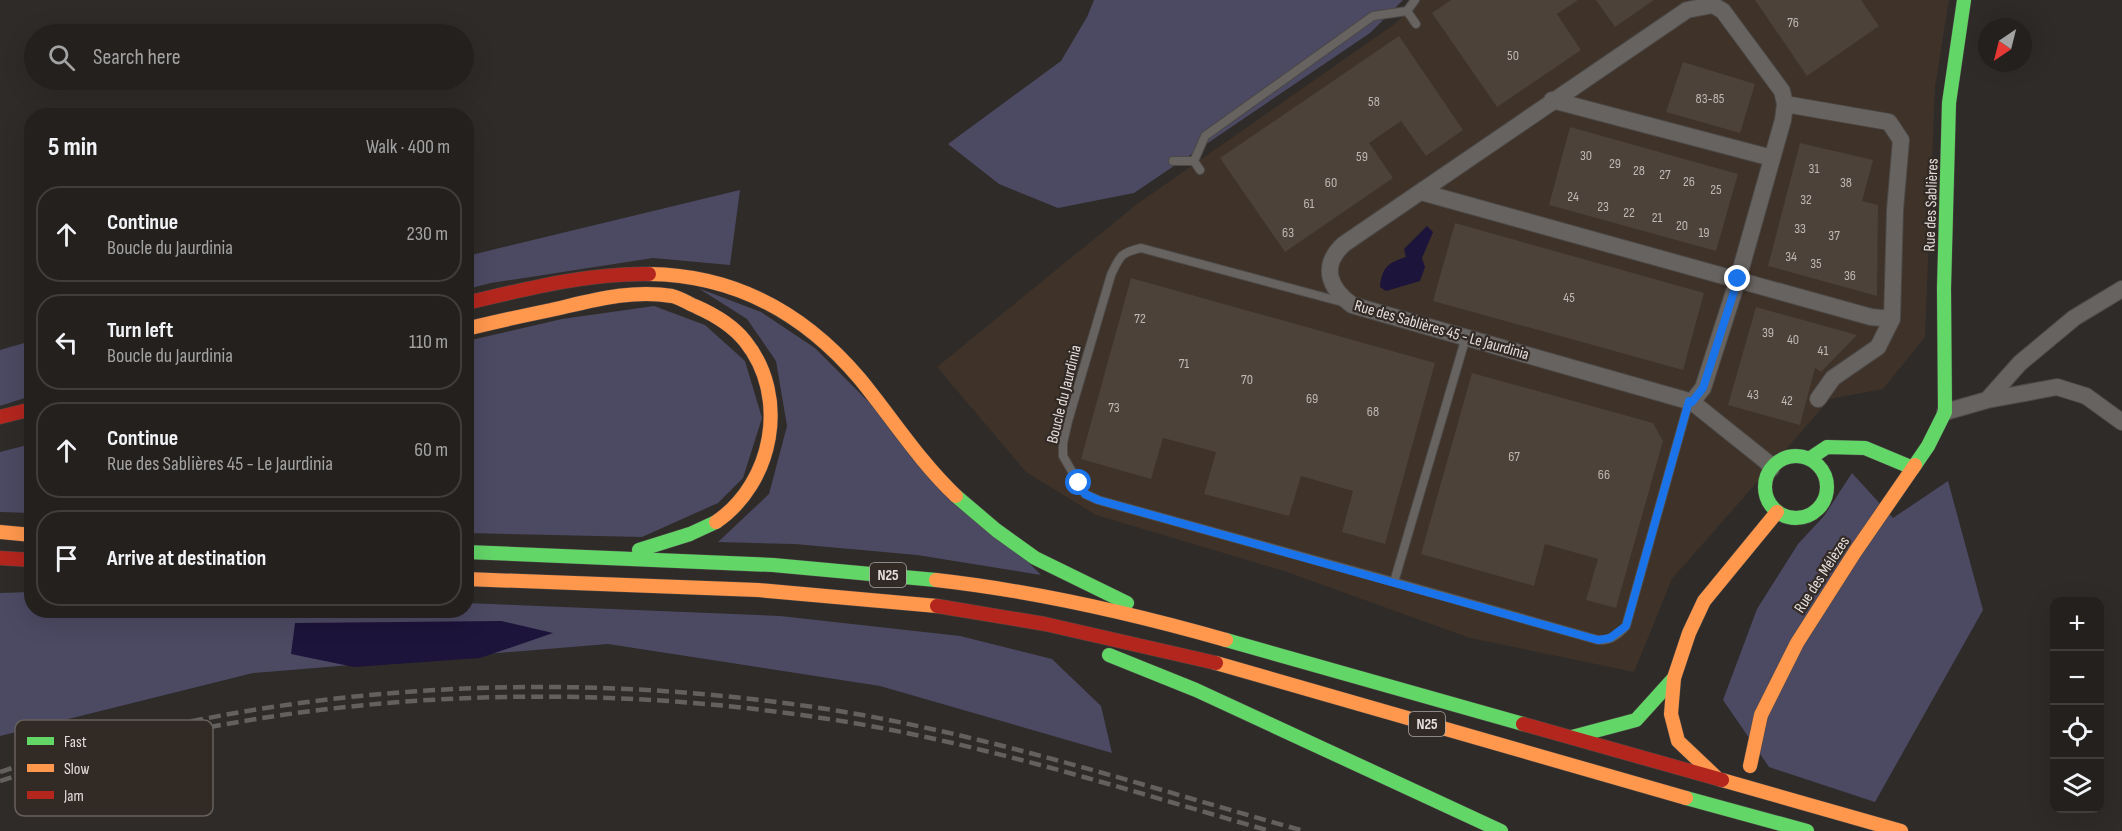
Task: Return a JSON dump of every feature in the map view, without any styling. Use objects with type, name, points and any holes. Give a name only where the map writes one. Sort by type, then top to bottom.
[{"type":"main road","name":"Rue des Sablières","points":[[1945,412],[1944,288],[1949,103],[1964,0]]},
{"type":"main road","points":[[474,301],[589,277],[623,273],[671,274],[723,283],[765,300],[806,326],[844,360],[934,471],[967,507],[1005,537],[1046,564],[1108,593],[1158,621]]},
{"type":"main road","points":[[474,327],[598,299],[640,294],[676,297],[705,310],[730,326],[749,346],[763,372],[769,394],[772,420],[769,449],[757,480],[737,506],[714,526],[685,538],[615,557]]},
{"type":"main road","points":[[0,417],[24,411]]},
{"type":"main road","name":"Rue des Mélèzes","points":[[1750,766],[1761,716],[1797,643],[1855,552],[1928,446],[1945,412]]},
{"type":"main road","points":[[1809,459],[1827,447],[1865,448],[1913,468]]},
{"type":"main road","points":[[1825,475],[1835,459],[1847,447]]},
{"type":"main road","points":[[1795,456],[1809,459],[1819,465],[1825,475],[1826,495],[1822,504],[1806,517],[1796,518],[1777,512],[1771,505],[1765,487],[1771,469],[1782,460],[1795,456]]},
{"type":"main road","points":[[1720,780],[1678,741],[1671,714],[1674,678],[1689,633],[1704,601],[1777,512]]},
{"type":"main road","points":[[0,532],[24,534]]},
{"type":"main road","name":"N25","points":[[474,552],[763,564],[959,582],[1047,597],[1158,621],[1901,831]]},
{"type":"main road","points":[[0,558],[24,560]]},
{"type":"main road","name":"N25","points":[[474,579],[758,590],[948,607],[1045,624],[1228,666],[1561,763],[1807,831]]},
{"type":"main road","points":[[1045,624],[1081,645],[1130,662],[1196,690],[1501,831]]},
{"type":"main road","points":[[1569,738],[1636,720],[1674,678]]},
{"type":"street","name":"Rue des Sablières 45 - Le Jaurdinia","points":[[1771,469],[1767,462],[1690,401],[1352,305],[1338,294],[1331,280],[1330,265],[1336,251],[1552,100],[1687,10],[1713,5],[1724,11],[1782,91],[1785,104]]},
{"type":"street","points":[[1552,100],[1772,159]]},
{"type":"street","points":[[1690,401],[1703,388],[1738,279],[1783,120],[1785,104],[1888,122],[1901,140],[1895,210],[1892,320],[1878,347],[1833,378],[1818,399]]},
{"type":"street","points":[[1421,192],[1892,320]]},
{"type":"street","points":[[1987,400],[2020,363],[2074,318],[2122,288]]},
{"type":"street","points":[[1945,412],[1987,400],[2057,387],[2086,396],[2122,422]]},
{"type":"lane","points":[[1194,161],[1205,136],[1373,16],[1407,10],[1415,0]]},
{"type":"lane","points":[[1407,10],[1416,24]]},
{"type":"lane","points":[[1173,161],[1194,161]]},
{"type":"lane","points":[[1194,161],[1200,170]]},
{"type":"lane","name":"Boucle du Jaurdinia","points":[[1352,305],[1141,248],[1125,252],[1110,275],[1063,444],[1063,456],[1085,494],[1098,500],[1604,640],[1619,633],[1626,626],[1690,401]]},
{"type":"lane","points":[[1394,582],[1466,337]]},
{"type":"shaded area","points":[[1094,0],[1403,0],[1370,33],[1134,193],[1058,208],[999,184],[948,144],[1061,61],[1087,17]]},
{"type":"shaded area","points":[[1419,0],[1949,0],[1935,87],[1925,337],[1883,389],[1830,399],[1672,579],[1634,672],[1470,638],[1284,571],[1096,515],[1026,472],[937,367],[1137,204],[1396,23]]},
{"type":"shaded area","points":[[740,190],[730,265],[653,258],[474,287],[474,254]]},
{"type":"shaded area","points":[[1427,226],[1433,232],[1422,258],[1425,267],[1420,281],[1386,291],[1380,287],[1384,270],[1395,261],[1406,257],[1404,249]]},
{"type":"shaded area","points":[[698,288],[761,312],[815,348],[1041,575],[917,555],[795,544],[718,542],[769,494],[787,426],[776,361],[747,319]]},
{"type":"shaded area","points":[[654,306],[705,325],[745,361],[762,418],[743,478],[718,503],[642,537],[474,533],[474,339],[562,319]]},
{"type":"shaded area","points":[[24,343],[24,398],[0,406],[0,350]]},
{"type":"shaded area","points":[[24,446],[24,513],[0,512],[0,452]]},
{"type":"shaded area","points":[[1852,473],[1893,518],[1948,481],[1983,610],[1875,802],[1769,767],[1723,700],[1757,609],[1798,544],[1824,516]]},
{"type":"shaded area","points":[[24,592],[24,618],[474,618],[474,603],[780,616],[960,636],[1052,659],[1101,706],[1112,753],[880,686],[608,644],[253,673],[64,720],[15,720],[15,732],[0,736],[0,593]]},
{"type":"shaded area","points":[[501,621],[553,633],[480,658],[354,667],[291,654],[295,623]]},
{"type":"building","points":[[1451,0],[1578,0],[1557,14],[1581,50],[1497,107],[1432,13]]},
{"type":"building","points":[[1596,0],[1654,0],[1615,27]]},
{"type":"building","points":[[1755,0],[1861,0],[1879,26],[1807,76]]},
{"type":"building","points":[[1399,36],[1463,130],[1426,156],[1401,121],[1369,143],[1393,178],[1285,252],[1220,158]]},
{"type":"building","points":[[1683,62],[1755,84],[1740,133],[1666,112]]},
{"type":"building","points":[[1570,127],[1738,174],[1716,251],[1549,205]]},
{"type":"building","points":[[1800,143],[1873,160],[1862,201],[1878,205],[1877,296],[1768,266]]},
{"type":"building","points":[[1455,223],[1704,293],[1683,370],[1433,301]]},
{"type":"building","points":[[1131,278],[1435,363],[1385,544],[1342,532],[1353,491],[1301,476],[1289,516],[1204,494],[1216,452],[1163,438],[1151,479],[1081,459]]},
{"type":"building","points":[[1756,307],[1857,335],[1821,372],[1815,368],[1800,425],[1728,405]]},
{"type":"building","points":[[1472,373],[1653,423],[1663,441],[1616,608],[1586,600],[1598,559],[1545,544],[1534,586],[1421,554]]},
{"type":"railway","points":[[201,720],[310,702],[416,691],[522,687],[628,689],[734,697],[839,711],[957,735],[1073,765],[1304,831]]},
{"type":"railway","points":[[213,727],[308,711],[414,701],[519,697],[625,699],[731,706],[835,720],[945,741],[1000,754],[1270,831]]},
{"type":"railway","points":[[0,772],[15,768]]},
{"type":"railway","points":[[0,781],[15,777]]},
{"type":"traffic: fast","points":[[1915,465],[1928,446],[1945,412],[1944,288],[1949,103],[1964,0]]},
{"type":"traffic: fast","points":[[1809,459],[1827,447],[1865,448],[1913,468]]},
{"type":"traffic: fast","points":[[1796,456],[1813,461],[1818,465],[1822,470],[1827,487],[1822,504],[1818,509],[1813,513],[1796,518],[1779,513],[1774,509],[1770,504],[1765,487],[1770,470],[1774,465],[1779,461],[1796,456]]},
{"type":"traffic: fast","points":[[956,496],[996,530],[1035,558],[1127,603]]},
{"type":"traffic: fast","points":[[639,550],[690,534],[716,522]]},
{"type":"traffic: fast","points":[[474,552],[773,565],[936,580]]},
{"type":"traffic: fast","points":[[1226,640],[1523,724]]},
{"type":"traffic: fast","points":[[1109,655],[1196,690],[1501,831]]},
{"type":"traffic: fast","points":[[1572,737],[1636,720],[1674,678]]},
{"type":"traffic: fast","points":[[1686,798],[1807,831]]},
{"type":"traffic: slow","points":[[649,274],[681,276],[711,282],[766,302],[792,317],[839,356],[860,379],[918,454],[956,496]]},
{"type":"traffic: slow","points":[[474,327],[596,300],[641,294],[675,297],[729,326],[745,341],[759,363],[767,387],[771,413],[769,438],[762,462],[751,485],[735,505],[716,522]]},
{"type":"traffic: slow","points":[[1750,766],[1761,715],[1797,643],[1855,552],[1915,465]]},
{"type":"traffic: slow","points":[[1716,777],[1678,741],[1671,714],[1674,678],[1689,633],[1704,601],[1777,512]]},
{"type":"traffic: slow","points":[[0,532],[24,534]]},
{"type":"traffic: slow","points":[[474,579],[758,590],[937,606]]},
{"type":"traffic: slow","points":[[936,580],[1009,590],[1082,604],[1226,640]]},
{"type":"traffic: slow","points":[[1216,663],[1686,798]]},
{"type":"traffic: slow","points":[[1722,780],[1901,831]]},
{"type":"traffic: jam","points":[[474,301],[580,279],[649,274]]},
{"type":"traffic: jam","points":[[0,417],[24,411]]},
{"type":"traffic: jam","points":[[0,558],[24,560]]},
{"type":"traffic: jam","points":[[937,606],[1045,624],[1216,663]]},
{"type":"traffic: jam","points":[[1523,724],[1722,780]]},
{"type":"route","points":[[1079,483],[1085,494],[1098,500],[1604,640],[1619,633],[1626,626],[1689,401],[1692,402],[1703,388],[1738,279]]}]
